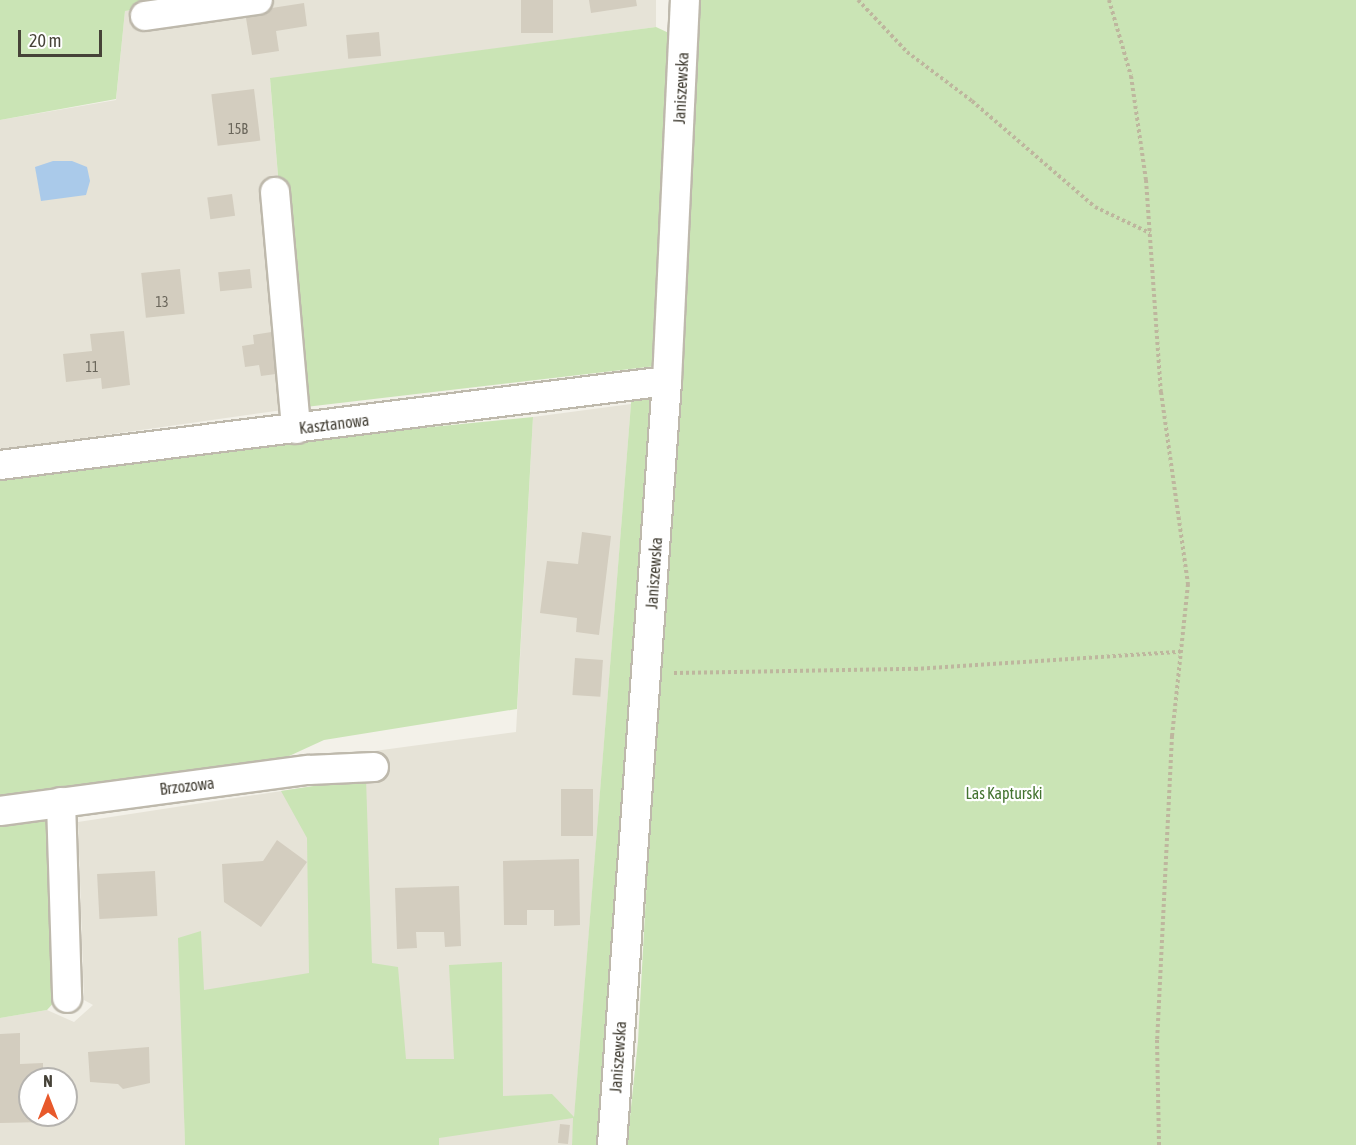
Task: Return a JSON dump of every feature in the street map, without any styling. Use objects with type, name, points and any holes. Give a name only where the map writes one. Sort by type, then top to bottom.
[{"type":"street","points":[[145,16],[258,0]]},
{"type":"street","name":"Janiszewska","points":[[612,1145],[667,381],[686,0]]},
{"type":"street","points":[[275,192],[296,429]]},
{"type":"street","name":"Kasztanowa","points":[[0,465],[667,381]]},
{"type":"street","name":"Brzozowa","points":[[0,811],[309,770],[374,767]]},
{"type":"street","points":[[61,802],[67,998]]},
{"type":"path","points":[[858,0],[907,52],[972,101],[1086,200],[1150,233]]},
{"type":"path","points":[[1109,0],[1131,76],[1150,233],[1161,392],[1188,584],[1180,652],[1157,1040],[1159,1145]]},
{"type":"path","points":[[647,673],[915,669],[1180,652]]},
{"type":"shaded area","points":[[198,0],[656,0],[656,27],[270,79],[297,408],[0,450],[0,120],[116,100],[125,11]]},
{"type":"shaded area","points":[[631,404],[572,1145],[439,1145],[438,1138],[181,994],[185,1145],[0,1145],[0,1018],[47,1010],[74,1022],[93,1005],[84,1000],[78,822],[373,777],[367,752],[516,732],[533,417]]},
{"type":"green space","points":[[0,0],[198,0],[125,11],[116,99],[0,120]]},
{"type":"green space","name":"Las Kapturski","points":[[695,0],[1356,0],[1356,1145],[627,1145],[638,1041]]},
{"type":"green space","points":[[656,27],[671,34],[656,366],[297,408],[270,78]]},
{"type":"green space","points":[[632,391],[654,401],[607,1145],[572,1145],[573,1118],[439,1138],[439,1145],[185,1145],[178,938],[201,931],[204,990],[309,973],[307,838],[281,791],[366,778],[372,963],[398,967],[406,1059],[454,1059],[449,965],[502,962],[503,1096],[552,1094],[574,1117]]},
{"type":"green space","points":[[533,417],[517,709],[324,740],[276,762],[0,803],[0,477],[219,448]]},
{"type":"green space","points":[[48,820],[57,999],[47,1010],[0,1018],[0,824]]},
{"type":"water","points":[[53,161],[72,161],[87,167],[90,181],[86,195],[41,201],[35,167]]},
{"type":"building","points":[[521,0],[553,0],[553,33],[521,33]]},
{"type":"building","points":[[589,0],[636,0],[637,6],[591,13]]},
{"type":"building","points":[[304,3],[307,26],[276,31],[279,51],[252,55],[245,12]]},
{"type":"building","points":[[379,32],[381,56],[348,59],[346,35]]},
{"type":"building","points":[[254,89],[260,141],[218,146],[211,94]]},
{"type":"building","points":[[232,194],[235,216],[210,219],[207,197]]},
{"type":"building","points":[[180,269],[185,314],[146,318],[141,273]]},
{"type":"building","points":[[250,269],[252,288],[220,291],[218,272]]},
{"type":"building","points":[[124,331],[130,385],[102,389],[101,378],[66,382],[63,354],[92,351],[90,334]]},
{"type":"building","points":[[278,331],[283,373],[261,376],[259,365],[245,367],[242,346],[254,344],[253,335]]},
{"type":"building","points":[[582,532],[611,536],[599,635],[576,632],[577,618],[540,613],[547,561],[578,564]]},
{"type":"building","points":[[575,658],[603,660],[600,697],[572,695]]},
{"type":"building","points":[[561,789],[593,789],[593,836],[561,836]]},
{"type":"building","points":[[277,840],[307,862],[261,927],[224,902],[222,864],[263,861]]},
{"type":"building","points":[[579,859],[580,925],[554,926],[554,910],[527,910],[527,925],[504,925],[503,861]]},
{"type":"building","points":[[155,871],[157,916],[99,919],[97,874]]},
{"type":"building","points":[[459,886],[461,946],[445,947],[444,932],[416,932],[417,948],[397,949],[395,888]]},
{"type":"building","points":[[20,1033],[20,1064],[43,1063],[43,1067],[18,1067],[18,1123],[0,1123],[0,1034]]},
{"type":"building","points":[[149,1047],[150,1083],[123,1089],[118,1084],[90,1082],[88,1052]]},
{"type":"building","points":[[560,1124],[570,1125],[568,1144],[558,1143]]}]
